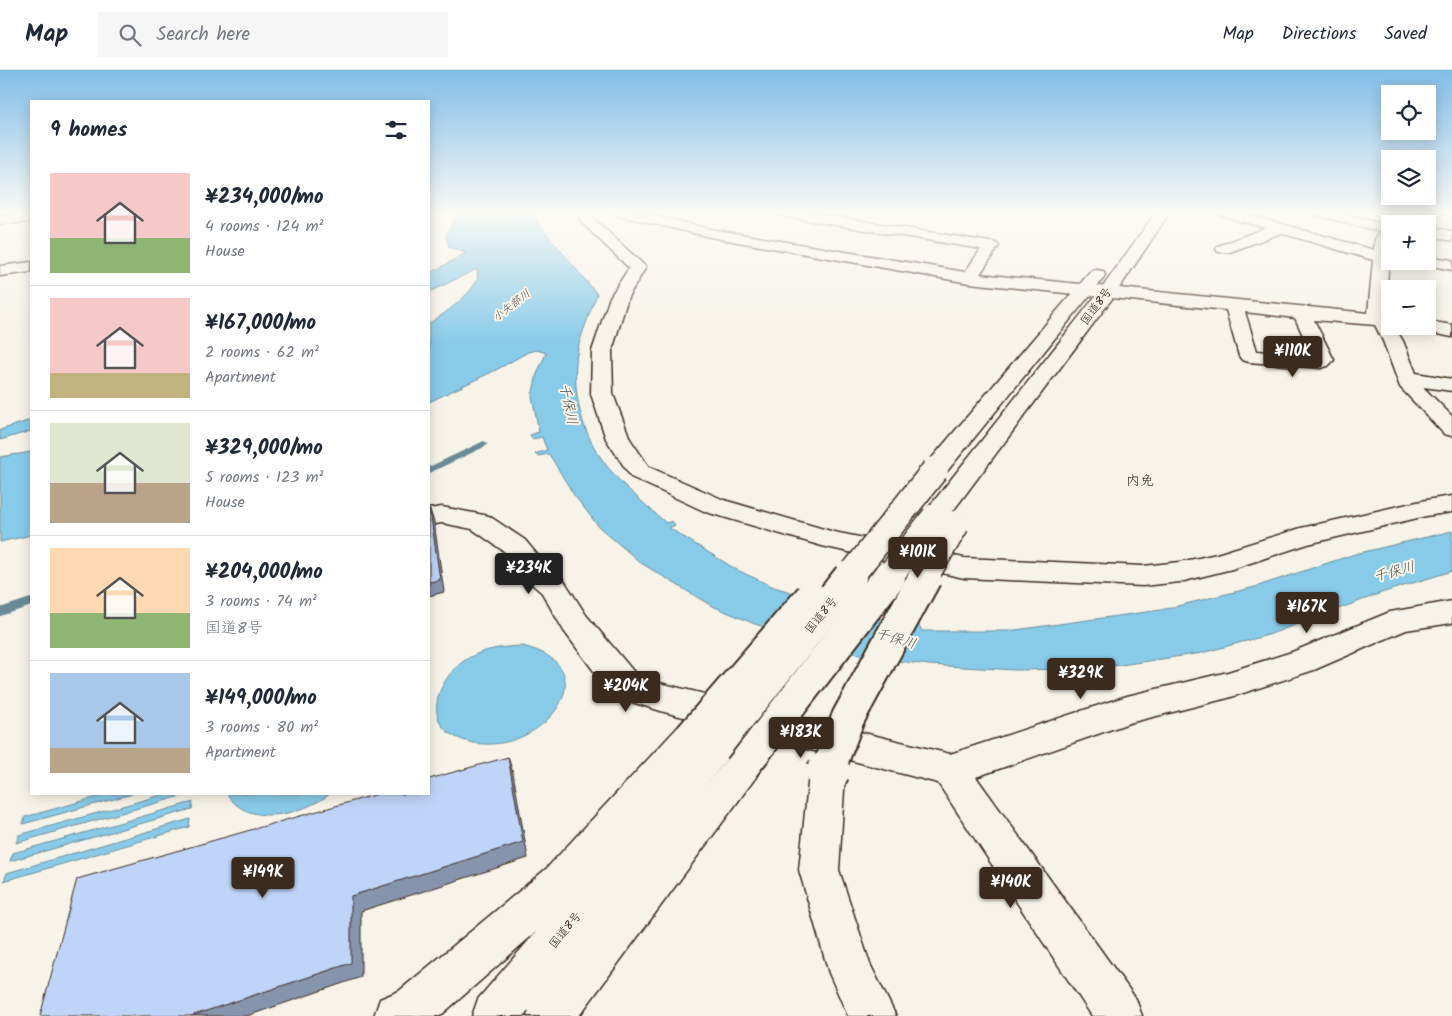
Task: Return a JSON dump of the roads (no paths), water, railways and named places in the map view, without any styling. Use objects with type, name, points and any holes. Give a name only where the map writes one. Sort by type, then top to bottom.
[{"type":"main road","points":[[626,256],[638,267],[619,297],[602,351],[602,394],[618,439],[640,472],[716,506],[832,540],[964,568],[1143,576],[1180,572],[1222,562],[1301,537],[1426,508],[1452,504]]},
{"type":"main road","points":[[839,256],[969,278],[1302,314],[1381,320]]},
{"type":"main road","points":[[906,268],[919,256]]},
{"type":"main road","points":[[969,278],[984,256]]},
{"type":"main road","name":"国道8号","points":[[495,1016],[716,751],[945,520],[989,445],[1108,292],[1133,256]]},
{"type":"main road","points":[[1436,262],[1452,265]]},
{"type":"main road","name":"国道8号","points":[[550,1016],[716,751],[847,557],[900,515],[1104,266]]},
{"type":"main road","points":[[0,271],[30,267]]},
{"type":"main road","points":[[1381,282],[1376,313],[1381,317]]},
{"type":"main road","points":[[1234,306],[1249,356],[1321,362],[1324,360],[1302,314]]},
{"type":"main road","points":[[1436,328],[1452,331]]},
{"type":"main road","points":[[1390,335],[1412,387],[1452,429]]},
{"type":"main road","points":[[1408,378],[1452,385]]},
{"type":"main road","points":[[430,517],[442,515],[480,522],[515,546],[534,570],[553,586],[575,622],[617,677],[628,688],[664,699],[950,770],[1127,710],[1228,685],[1303,661],[1401,620],[1452,612]]},
{"type":"main road","points":[[873,1016],[851,973],[819,870],[827,774],[848,718],[922,581],[945,520]]},
{"type":"main road","points":[[397,1016],[415,1007],[716,751]]},
{"type":"main road","points":[[950,770],[1119,1016]]},
{"type":"water","points":[[460,256],[565,256],[597,294],[579,344],[576,358],[576,388],[582,418],[593,446],[615,476],[666,523],[672,521],[675,525],[669,528],[737,570],[774,587],[891,622],[919,625],[922,631],[1008,631],[1161,610],[1255,587],[1355,554],[1452,531],[1452,571],[1384,592],[1268,635],[1202,653],[1121,665],[1079,669],[1015,670],[929,665],[876,658],[820,645],[755,624],[710,605],[641,563],[599,527],[574,495],[549,454],[537,456],[535,454],[547,450],[542,437],[532,439],[530,435],[539,432],[532,396],[537,374],[546,353],[537,350],[528,352],[496,370],[430,402],[430,322],[441,316],[469,292],[477,279],[477,269],[430,292],[430,273]]},
{"type":"water","points":[[30,420],[30,431],[0,440],[0,430]]},
{"type":"water","points":[[30,452],[30,535],[0,542],[0,457]]},
{"type":"water","points":[[522,646],[550,658],[564,674],[564,693],[554,712],[536,729],[513,740],[486,744],[458,738],[447,731],[440,722],[437,700],[447,678],[464,661],[484,651]]},
{"type":"water","points":[[104,795],[128,795],[23,824],[25,817]]},
{"type":"water","points":[[161,795],[184,795],[16,843],[19,835]]},
{"type":"water","points":[[228,795],[328,795],[306,807],[277,815],[262,815],[249,812],[237,805]]},
{"type":"water","points":[[193,802],[192,809],[10,861],[13,853]]},
{"type":"water","points":[[190,819],[189,827],[4,881],[7,873]]},
{"type":"waterway","points":[[430,470],[484,444]]},
{"type":"waterway","points":[[0,612],[30,602]]},
{"type":"district","name":"内免","points":[[1140,480]]},
{"type":"water label","name":"小矢部川","points":[[511,305]]},
{"type":"water label","name":"千保川","points":[[569,404]]},
{"type":"water label","name":"千保川","points":[[1394,571]]},
{"type":"water label","name":"千保川","points":[[896,638]]}]
